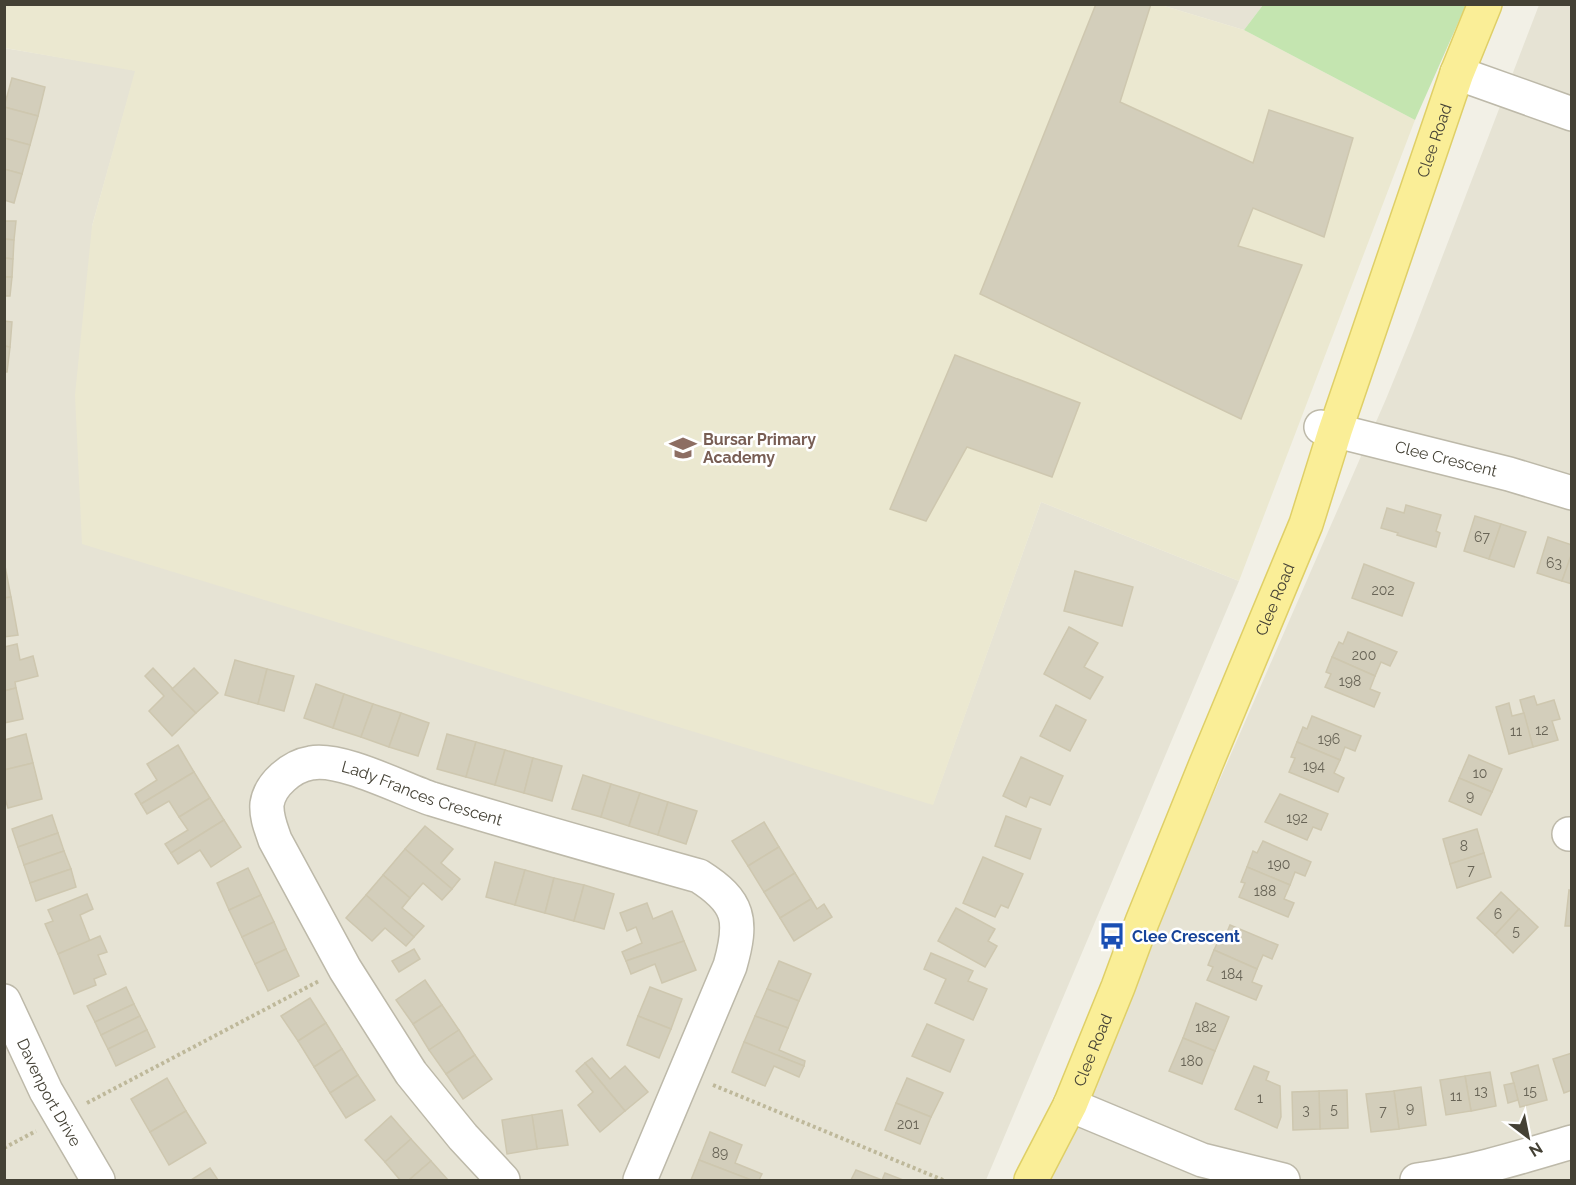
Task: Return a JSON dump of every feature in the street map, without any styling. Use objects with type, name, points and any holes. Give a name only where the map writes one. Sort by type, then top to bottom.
[{"type":"main road","name":"Clee Road","points":[[1030,1180],[1070,1105],[1206,764],[1306,524],[1328,429],[1457,73],[1485,4]]},
{"type":"street","points":[[1457,73],[1572,114]]},
{"type":"street","name":"Clee Crescent","points":[[1328,429],[1509,474],[1572,493]]},
{"type":"street","name":"Lady Frances Crescent","points":[[503,1180],[463,1137],[411,1073],[345,969],[275,840],[268,819],[267,803],[274,787],[298,767],[313,762],[358,771],[430,798],[699,876],[727,897],[733,909],[738,940],[730,966],[640,1180]]},
{"type":"street","name":"Davenport Drive","points":[[4,1001],[46,1090],[98,1180]]},
{"type":"street","points":[[1070,1105],[1202,1160],[1282,1180]]},
{"type":"street","points":[[1417,1180],[1446,1176],[1496,1164],[1572,1142]]},
{"type":"path","points":[[4,1148],[345,969]]},
{"type":"path","points":[[685,1073],[943,1180]]},
{"type":"shaded area","name":"Bursar Primary Academy","points":[[4,5],[1161,5],[1244,30],[1415,120],[1239,581],[1041,502],[933,805],[82,544],[75,395],[92,226],[135,71],[5,48]]},
{"type":"shaded area","points":[[1161,5],[1263,5],[1244,30]]},
{"type":"shaded area","points":[[1539,5],[1571,5],[1571,1180],[1045,1180],[1386,399]]},
{"type":"shaded area","points":[[4,48],[136,70],[92,226],[933,804],[1041,502],[1239,581],[986,1180],[5,1180]]},
{"type":"green space","points":[[1263,5],[1466,5],[1415,120],[1244,30]]},
{"type":"building","points":[[1096,4],[1151,4],[1120,102],[1253,163],[1269,110],[1353,138],[1324,237],[1253,208],[1238,246],[1302,265],[1241,419],[980,294]]},
{"type":"building","points":[[12,78],[45,87],[38,116],[4,107]]},
{"type":"building","points":[[4,107],[38,116],[30,145],[4,138]]},
{"type":"building","points":[[4,138],[30,145],[22,174],[4,169]]},
{"type":"building","points":[[4,169],[22,174],[14,203],[4,200]]},
{"type":"building","points":[[4,221],[16,221],[14,240],[4,239]]},
{"type":"building","points":[[4,239],[14,240],[13,259],[4,258]]},
{"type":"building","points":[[4,258],[13,259],[12,277],[4,277]]},
{"type":"building","points":[[4,277],[12,277],[10,296],[4,296]]},
{"type":"building","points":[[4,321],[12,322],[10,347],[4,346]]},
{"type":"building","points":[[4,346],[10,347],[7,372],[4,372]]},
{"type":"building","points":[[955,355],[1080,403],[1052,477],[967,447],[926,521],[890,509]]},
{"type":"building","points":[[1406,505],[1441,515],[1436,531],[1440,533],[1436,547],[1381,528],[1387,508],[1404,513]]},
{"type":"building","points":[[1475,516],[1501,524],[1489,559],[1464,551]]},
{"type":"building","points":[[1501,524],[1526,532],[1514,567],[1489,559]]},
{"type":"building","points":[[1548,537],[1572,545],[1572,553],[1562,581],[1537,573]]},
{"type":"building","points":[[1572,553],[1572,584],[1562,581]]},
{"type":"building","points":[[4,561],[11,597],[4,598]]},
{"type":"building","points":[[1364,564],[1414,583],[1402,616],[1352,598]]},
{"type":"building","points":[[1075,571],[1133,587],[1122,626],[1064,611]]},
{"type":"building","points":[[11,597],[18,635],[4,637],[4,598]]},
{"type":"building","points":[[1069,627],[1098,643],[1084,667],[1103,677],[1090,699],[1044,674]]},
{"type":"building","points":[[1348,632],[1397,652],[1390,666],[1381,662],[1375,676],[1332,657],[1339,642],[1343,644]]},
{"type":"building","points":[[17,644],[20,660],[33,656],[38,676],[15,682],[16,688],[4,691],[4,647]]},
{"type":"building","points":[[1332,657],[1375,676],[1370,689],[1380,693],[1374,707],[1325,687],[1331,674],[1326,672]]},
{"type":"building","points":[[235,660],[267,669],[258,704],[225,695]]},
{"type":"building","points":[[153,668],[196,713],[172,736],[149,711],[164,696],[145,676]]},
{"type":"building","points":[[194,668],[218,693],[196,713],[172,689]]},
{"type":"building","points":[[267,669],[294,676],[284,711],[258,704]]},
{"type":"building","points":[[316,684],[344,694],[333,728],[304,718]]},
{"type":"building","points":[[16,688],[23,719],[4,723],[4,691]]},
{"type":"building","points":[[344,694],[373,704],[361,737],[333,728]]},
{"type":"building","points":[[1534,696],[1537,705],[1554,700],[1560,719],[1552,721],[1558,740],[1533,747],[1520,700]]},
{"type":"building","points":[[1509,703],[1512,716],[1524,713],[1533,747],[1509,754],[1496,707]]},
{"type":"building","points":[[373,704],[401,713],[389,747],[361,737]]},
{"type":"building","points":[[1056,705],[1086,720],[1070,751],[1040,736]]},
{"type":"building","points":[[401,713],[429,723],[418,756],[389,747]]},
{"type":"building","points":[[1312,716],[1361,736],[1355,751],[1345,747],[1340,760],[1297,742],[1303,727],[1307,729]]},
{"type":"building","points":[[26,734],[33,763],[4,770],[4,740]]},
{"type":"building","points":[[447,734],[476,742],[466,777],[437,769]]},
{"type":"building","points":[[476,742],[505,750],[495,785],[466,777]]},
{"type":"building","points":[[1297,742],[1340,760],[1334,773],[1344,778],[1338,792],[1289,772],[1295,758],[1291,757]]},
{"type":"building","points":[[178,745],[194,772],[141,804],[135,794],[157,780],[147,764]]},
{"type":"building","points":[[505,750],[533,758],[524,793],[495,785]]},
{"type":"building","points":[[1469,755],[1502,769],[1492,792],[1459,778]]},
{"type":"building","points":[[1021,757],[1063,776],[1050,805],[1030,797],[1026,807],[1003,796]]},
{"type":"building","points":[[533,758],[562,766],[552,801],[524,793]]},
{"type":"building","points":[[33,763],[42,799],[8,808],[4,795],[4,770]]},
{"type":"building","points":[[194,772],[210,798],[179,817],[169,801],[147,814],[141,804]]},
{"type":"building","points":[[583,775],[611,784],[601,817],[572,809]]},
{"type":"building","points":[[1459,778],[1492,792],[1481,815],[1449,801]]},
{"type":"building","points":[[611,784],[640,793],[629,826],[601,817]]},
{"type":"building","points":[[640,793],[668,802],[658,835],[629,826]]},
{"type":"building","points":[[1280,794],[1328,814],[1321,830],[1313,827],[1307,840],[1265,822]]},
{"type":"building","points":[[210,798],[224,820],[171,853],[165,844],[188,830],[179,817]]},
{"type":"building","points":[[668,802],[697,811],[686,844],[658,835]]},
{"type":"building","points":[[52,815],[58,833],[18,847],[12,829]]},
{"type":"building","points":[[1006,816],[1041,829],[1030,859],[995,846]]},
{"type":"building","points":[[224,820],[241,847],[211,867],[200,850],[178,864],[171,853]]},
{"type":"building","points":[[764,822],[779,847],[748,866],[732,841]]},
{"type":"building","points":[[425,826],[453,849],[441,863],[460,879],[452,889],[405,849]]},
{"type":"building","points":[[1477,829],[1484,853],[1450,864],[1443,839]]},
{"type":"building","points":[[58,833],[64,851],[24,865],[18,847]]},
{"type":"building","points":[[1263,841],[1311,862],[1305,876],[1295,872],[1290,885],[1247,867],[1253,851],[1257,853]]},
{"type":"building","points":[[779,847],[795,873],[764,892],[748,866]]},
{"type":"building","points":[[405,849],[452,889],[442,900],[423,883],[410,898],[383,875]]},
{"type":"building","points":[[64,851],[71,869],[30,883],[24,865]]},
{"type":"building","points":[[1484,853],[1491,877],[1457,888],[1450,864]]},
{"type":"building","points":[[983,857],[1023,874],[1008,908],[1001,905],[995,917],[963,903]]},
{"type":"building","points":[[495,862],[525,870],[515,905],[486,897]]},
{"type":"building","points":[[1247,867],[1290,885],[1284,899],[1294,903],[1288,917],[1239,897],[1245,883],[1241,882]]},
{"type":"building","points":[[248,868],[261,895],[229,910],[217,883]]},
{"type":"building","points":[[71,869],[76,887],[36,901],[30,883]]},
{"type":"building","points":[[525,870],[554,878],[545,913],[515,905]]},
{"type":"building","points":[[795,873],[811,899],[780,918],[764,892]]},
{"type":"building","points":[[383,875],[410,898],[402,908],[424,926],[414,937],[366,895]]},
{"type":"building","points":[[554,878],[584,885],[574,921],[545,913]]},
{"type":"building","points":[[584,885],[614,894],[604,929],[574,921]]},
{"type":"building","points":[[1569,890],[1572,891],[1572,926],[1565,926]]},
{"type":"building","points":[[1501,892],[1519,909],[1495,935],[1477,918]]},
{"type":"building","points":[[87,894],[93,909],[80,915],[90,941],[58,954],[45,924],[53,921],[48,910]]},
{"type":"building","points":[[261,895],[274,922],[242,937],[229,910]]},
{"type":"building","points":[[366,895],[414,937],[406,946],[385,928],[372,941],[346,918]]},
{"type":"building","points":[[811,899],[817,909],[824,904],[832,917],[794,941],[780,918]]},
{"type":"building","points":[[647,903],[653,919],[672,911],[684,941],[626,961],[622,952],[642,943],[636,927],[627,931],[620,913]]},
{"type":"building","points":[[956,908],[995,929],[988,941],[997,946],[985,967],[938,941]]},
{"type":"building","points":[[1519,909],[1538,927],[1513,953],[1495,935]]},
{"type":"building","points":[[274,922],[286,949],[255,964],[242,937]]},
{"type":"building","points":[[1230,925],[1278,945],[1272,959],[1263,955],[1257,969],[1214,950],[1221,935],[1225,937]]},
{"type":"building","points":[[100,936],[107,952],[98,955],[106,974],[94,979],[96,985],[74,994],[58,954]]},
{"type":"building","points":[[684,941],[696,970],[662,983],[655,964],[631,974],[626,961]]},
{"type":"building","points":[[286,949],[299,976],[268,991],[255,964]]},
{"type":"building","points":[[414,949],[420,959],[399,972],[392,961]]},
{"type":"building","points":[[1214,950],[1257,969],[1252,982],[1262,986],[1256,1000],[1207,980],[1213,967],[1208,965]]},
{"type":"building","points":[[931,953],[973,971],[968,981],[987,989],[973,1020],[935,1003],[946,979],[924,969]]},
{"type":"building","points":[[779,961],[811,974],[799,1001],[767,989]]},
{"type":"building","points":[[425,980],[442,1005],[413,1024],[396,1000]]},
{"type":"building","points":[[126,987],[134,1004],[95,1022],[87,1006]]},
{"type":"building","points":[[650,987],[682,999],[671,1029],[638,1016]]},
{"type":"building","points":[[767,989],[799,1001],[788,1028],[755,1016]]},
{"type":"building","points":[[310,998],[326,1023],[298,1041],[281,1016]]},
{"type":"building","points":[[1196,1003],[1229,1017],[1215,1051],[1183,1038]]},
{"type":"building","points":[[134,1004],[140,1016],[101,1035],[95,1022]]},
{"type":"building","points":[[442,1005],[459,1030],[429,1050],[413,1024]]},
{"type":"building","points":[[140,1016],[147,1030],[108,1049],[101,1035]]},
{"type":"building","points":[[638,1016],[671,1029],[659,1058],[627,1045]]},
{"type":"building","points":[[755,1016],[788,1028],[779,1050],[805,1061],[804,1066],[744,1042]]},
{"type":"building","points":[[326,1023],[342,1049],[314,1067],[298,1041]]},
{"type":"building","points":[[927,1024],[964,1040],[950,1072],[912,1056]]},
{"type":"building","points":[[147,1030],[155,1047],[116,1066],[108,1049]]},
{"type":"building","points":[[459,1030],[475,1055],[446,1074],[429,1050]]},
{"type":"building","points":[[1183,1038],[1215,1051],[1202,1084],[1169,1071]]},
{"type":"building","points":[[744,1042],[804,1066],[799,1077],[774,1066],[765,1086],[732,1072]]},
{"type":"building","points":[[342,1049],[358,1075],[330,1093],[314,1067]]},
{"type":"building","points":[[1572,1053],[1572,1090],[1564,1093],[1553,1059]]},
{"type":"building","points":[[475,1055],[492,1079],[463,1099],[446,1074]]},
{"type":"building","points":[[592,1058],[610,1079],[625,1066],[648,1092],[625,1111],[585,1063]]},
{"type":"building","points":[[585,1063],[625,1111],[600,1132],[578,1105],[593,1092],[576,1071]]},
{"type":"building","points":[[1538,1065],[1547,1100],[1520,1107],[1511,1073]]},
{"type":"building","points":[[1254,1066],[1269,1072],[1266,1080],[1280,1086],[1281,1117],[1277,1128],[1235,1109]]},
{"type":"building","points":[[1490,1072],[1496,1106],[1471,1111],[1465,1076]]},
{"type":"building","points":[[358,1075],[375,1100],[346,1118],[330,1093]]},
{"type":"building","points":[[1465,1076],[1471,1111],[1446,1115],[1440,1080]]},
{"type":"building","points":[[167,1078],[186,1111],[150,1132],[131,1099]]},
{"type":"building","points":[[907,1078],[943,1093],[931,1117],[896,1103]]},
{"type":"building","points":[[1514,1083],[1518,1100],[1508,1103],[1504,1085]]},
{"type":"building","points":[[1421,1087],[1426,1125],[1399,1129],[1394,1091]]},
{"type":"building","points":[[1347,1090],[1348,1128],[1320,1129],[1319,1091]]},
{"type":"building","points":[[1319,1091],[1320,1129],[1293,1130],[1292,1092]]},
{"type":"building","points":[[1394,1091],[1399,1129],[1371,1132],[1366,1094]]},
{"type":"building","points":[[896,1103],[931,1117],[920,1144],[885,1130]]},
{"type":"building","points":[[562,1110],[568,1145],[537,1149],[532,1115]]},
{"type":"building","points":[[186,1111],[206,1143],[169,1165],[150,1132]]},
{"type":"building","points":[[532,1115],[537,1149],[507,1154],[502,1120]]},
{"type":"building","points":[[391,1116],[411,1139],[385,1162],[365,1140]]},
{"type":"building","points":[[710,1132],[742,1145],[735,1163],[762,1174],[759,1180],[751,1180],[699,1160]]},
{"type":"building","points":[[411,1139],[431,1161],[409,1180],[400,1180],[385,1162]]},
{"type":"building","points":[[699,1160],[751,1180],[691,1180]]},
{"type":"building","points":[[431,1161],[448,1180],[409,1180]]},
{"type":"building","points":[[210,1168],[218,1180],[191,1180]]},
{"type":"building","points":[[856,1170],[882,1180],[851,1180]]},
{"type":"building","points":[[885,1173],[903,1180],[882,1180]]},
{"type":"place","name":"Bursar Primary Academy","points":[[683,448]]},
{"type":"place","name":"Clee Crescent","points":[[1112,936]]}]
